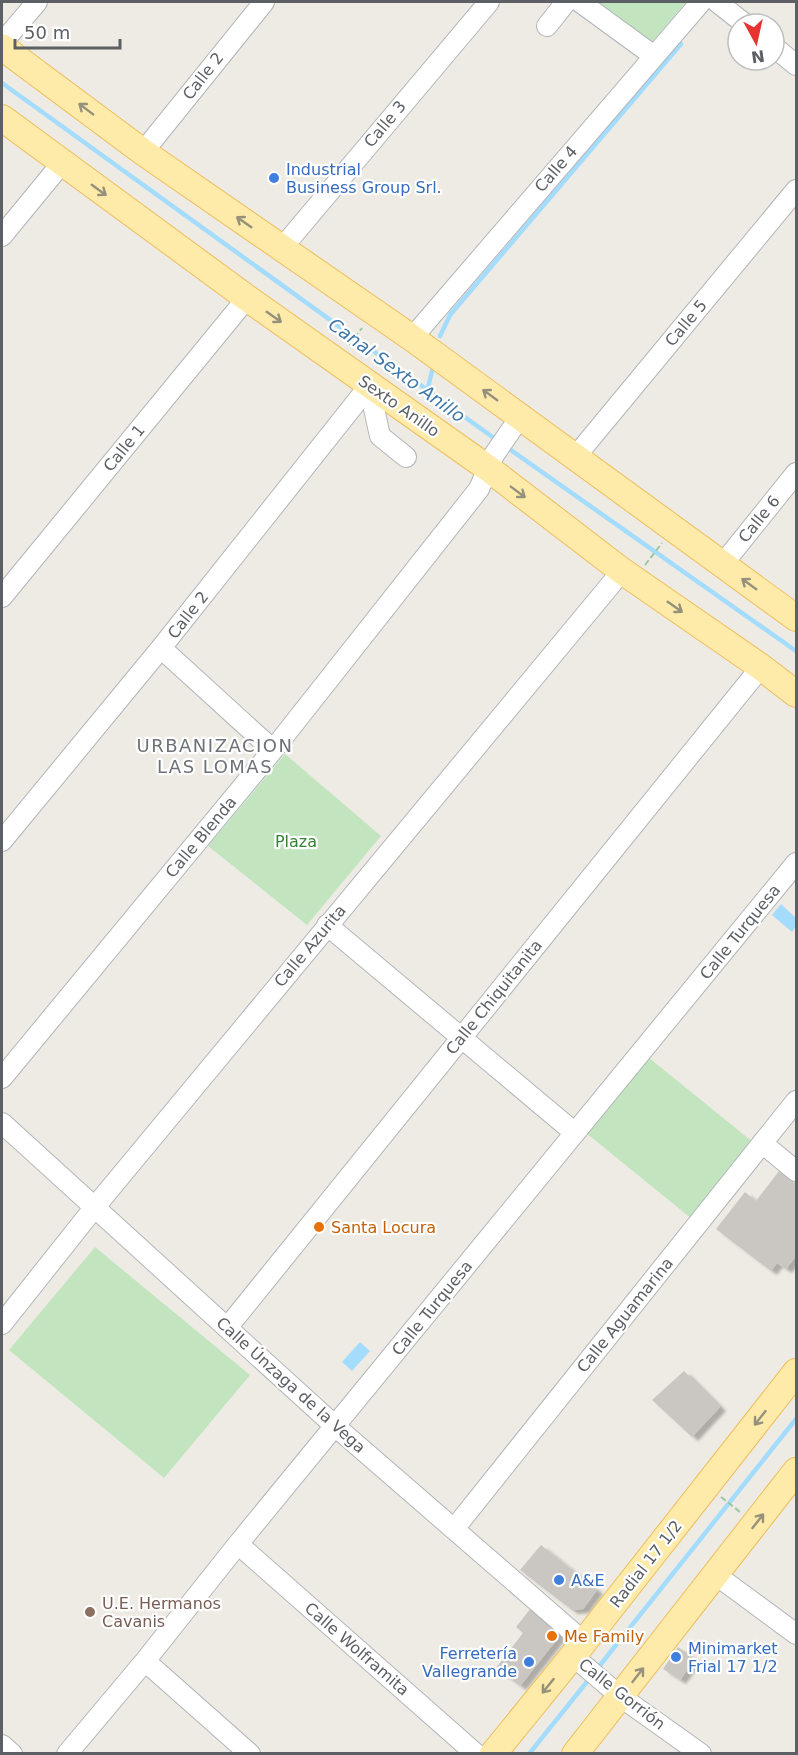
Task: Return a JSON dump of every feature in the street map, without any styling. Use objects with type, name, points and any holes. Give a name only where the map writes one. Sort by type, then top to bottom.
[{"type":"main road","points":[[2,45],[143,152],[412,338],[516,424],[576,456],[796,618]]},
{"type":"main road","name":"Sexto Anillo","points":[[2,118],[369,386],[492,462],[796,694]]},
{"type":"main road","name":"Radial 17 1/2","points":[[493,1754],[579,1654],[796,1372]]},
{"type":"main road","points":[[575,1754],[616,1693],[716,1575],[796,1472]]},
{"type":"street","points":[[2,45],[37,2]]},
{"type":"street","name":"Calle 2","points":[[143,152],[264,2]]},
{"type":"street","name":"Calle 3","points":[[282,248],[489,2]]},
{"type":"street","points":[[547,26],[566,2]]},
{"type":"street","points":[[580,2],[654,56]]},
{"type":"street","name":"Calle 4","points":[[412,338],[701,2]]},
{"type":"street","points":[[717,2],[730,12]]},
{"type":"street","points":[[2,236],[62,163]]},
{"type":"street","name":"Calle 5","points":[[576,456],[796,190]]},
{"type":"street","name":"Calle 1","points":[[2,597],[246,298]]},
{"type":"street","points":[[369,386],[380,436],[406,457]]},
{"type":"street","name":"Calle 2","points":[[2,841],[161,648],[369,386]]},
{"type":"street","name":"Calle Blenda","points":[[2,1078],[273,750],[479,489],[492,462],[516,424]]},
{"type":"street","name":"Calle 6","points":[[722,565],[796,473]]},
{"type":"street","name":"Calle Azurita","points":[[2,1324],[94,1208],[327,925],[633,570]]},
{"type":"street","points":[[161,648],[273,750]]},
{"type":"street","name":"Calle Chiquitanita","points":[[227,1328],[761,667]]},
{"type":"street","name":"Calle Turquesa","points":[[67,1754],[796,863]]},
{"type":"street","points":[[327,925],[575,1133]]},
{"type":"street","name":"Calle Aguamarina","points":[[454,1529],[796,1101]]},
{"type":"street","name":"Calle Únzaga de la Vega","points":[[2,1123],[335,1426],[454,1529],[579,1654]]},
{"type":"street","points":[[762,1143],[796,1171]]},
{"type":"street","name":"Calle Wolframita","points":[[238,1544],[476,1754]]},
{"type":"street","points":[[716,1575],[796,1634]]},
{"type":"street","name":"Calle Gorrión","points":[[579,1654],[616,1693],[701,1754]]},
{"type":"street","points":[[145,1661],[250,1754]]},
{"type":"street","points":[[2,1745],[12,1754]]},
{"type":"path","points":[[344,351],[363,327]]},
{"type":"path","points":[[633,570],[664,541]]},
{"type":"path","points":[[724,1499],[734,1508]]},
{"type":"green space","points":[[593,2],[686,2],[651,43]]},
{"type":"green space","name":"Plaza","points":[[285,754],[381,836],[307,925],[208,846]]},
{"type":"green space","points":[[648,1057],[754,1143],[692,1219],[586,1133]]},
{"type":"green space","points":[[95,1247],[250,1375],[164,1478],[9,1350]]},
{"type":"water","points":[[781,904],[796,918],[796,926],[792,932],[772,915]]},
{"type":"water","points":[[360,1342],[370,1351],[352,1371],[342,1362]]},
{"type":"building","points":[[779,1171],[796,1185],[796,1256],[786,1269],[777,1263],[771,1271],[716,1229],[745,1192],[756,1201]]},
{"type":"building","points":[[684,1371],[720,1407],[692,1437],[652,1400]]},
{"type":"building","name":"A&E","points":[[541,1545],[597,1590],[583,1609],[572,1610],[520,1570]]},
{"type":"building","points":[[531,1608],[556,1628],[558,1638],[520,1686],[496,1668],[523,1633],[516,1627]]},
{"type":"building","points":[[678,1647],[695,1659],[680,1680],[663,1669]]},
{"type":"waterway","points":[[440,336],[450,315],[681,44]]},
{"type":"waterway","name":"Canal Sexto Anillo","points":[[2,83],[498,441]]},
{"type":"waterway","points":[[427,392],[432,371]]},
{"type":"waterway","name":"Canal Sexto Anillo","points":[[505,446],[796,651]]},
{"type":"waterway","points":[[597,1669],[796,1419]]},
{"type":"waterway","points":[[529,1754],[590,1678]]},
{"type":"place","name":"Industrial Business Group Srl.","points":[[274,178]]},
{"type":"place","name":"Santa Locura","points":[[319,1227]]},
{"type":"place","name":"A&E","points":[[559,1580]]},
{"type":"place","name":"U.E. Hermanos Cavanis","points":[[90,1612]]},
{"type":"place","name":"Me Family","points":[[552,1636]]},
{"type":"place","name":"Minimarket Frial 17 1/2","points":[[676,1657]]},
{"type":"place","name":"Ferretería Vallegrande","points":[[529,1662]]},
{"type":"district","name":"URBANIZACION LAS LOMAS","points":[[215,756]]}]
